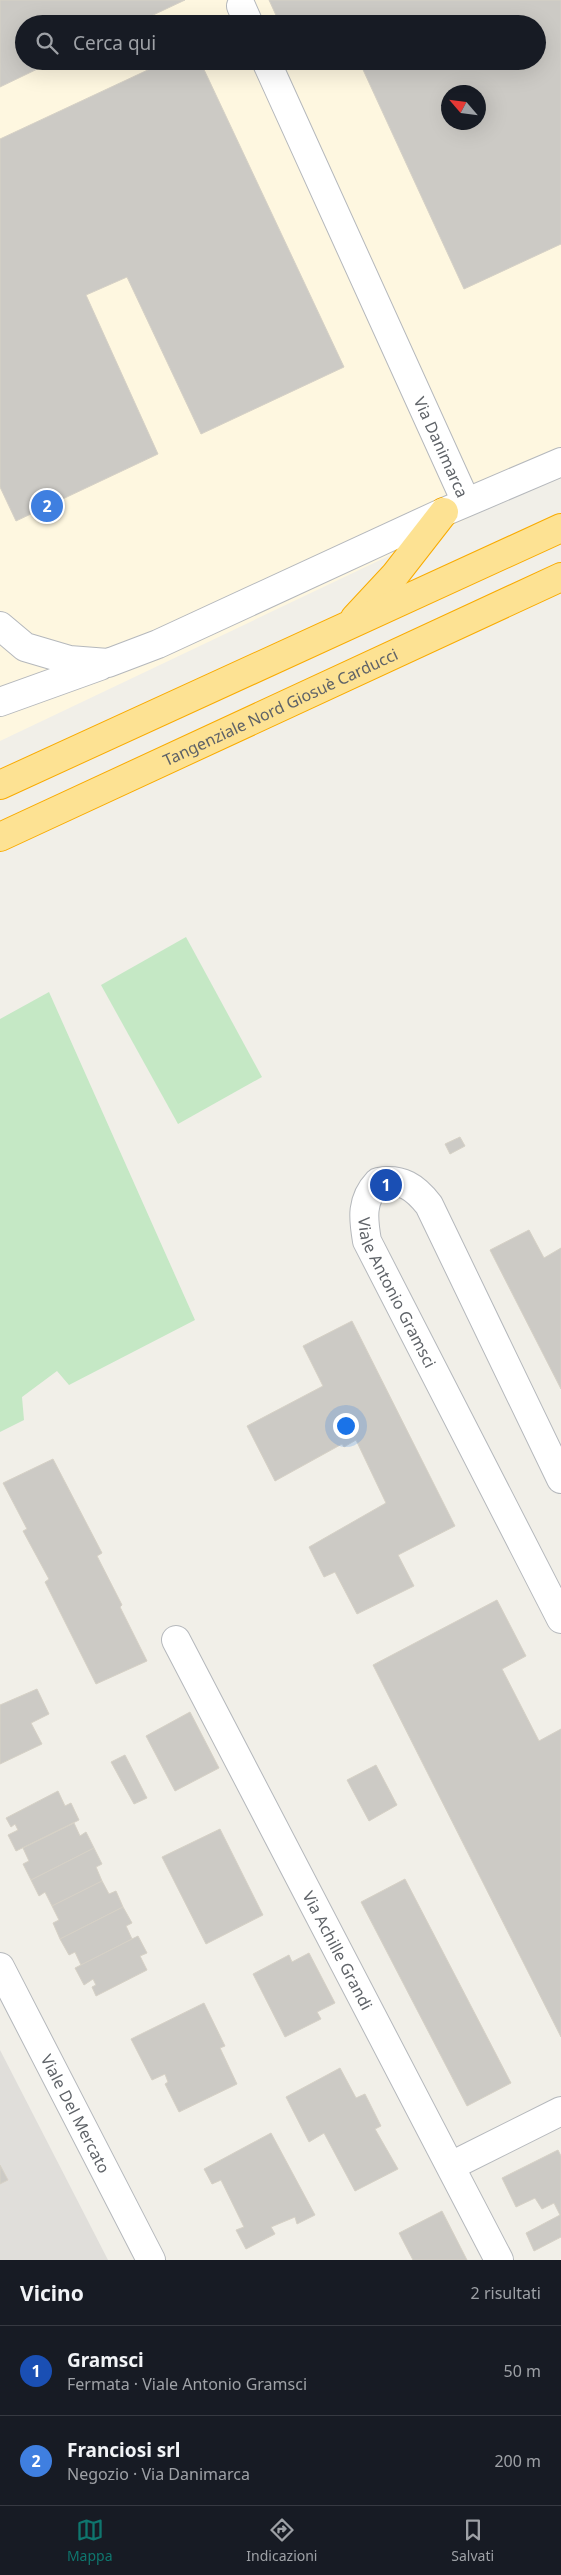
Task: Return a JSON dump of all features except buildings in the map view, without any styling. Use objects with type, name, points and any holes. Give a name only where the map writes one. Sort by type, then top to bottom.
[{"type":"highway","points":[[346,628],[455,507]]},
{"type":"highway","points":[[0,785],[561,528]]},
{"type":"highway","name":"Tangenziale Nord Giosuè Carducci","points":[[0,837],[561,577]]},
{"type":"street","name":"Via Danimarca","points":[[0,702],[158,644],[455,507],[270,70]]},
{"type":"street","points":[[455,507],[561,462]]},
{"type":"street","name":"Via Danimarca","points":[[0,626],[25,647],[69,660],[108,663]]},
{"type":"street","name":"Viale Antonio Gramsci","points":[[561,1479],[429,1205],[413,1187],[398,1180],[378,1182],[369,1192],[363,1214],[367,1241],[561,1619]]},
{"type":"street","name":"Via Achille Grandi","points":[[176,1640],[499,2260]]},
{"type":"street","name":"Viale Del Mercato","points":[[0,1967],[152,2260]]},
{"type":"street","points":[[451,2166],[561,2111]]},
{"type":"shaded area","points":[[0,0],[561,0],[561,474],[0,741]]},
{"type":"shaded area","points":[[0,2050],[108,2260],[0,2260]]},
{"type":"green space","points":[[186,937],[262,1077],[178,1124],[101,985]]},
{"type":"green space","points":[[49,992],[195,1320],[69,1385],[57,1371],[22,1397],[24,1420],[0,1432],[0,1019]]},
{"type":"place","name":"Franciosi srl","points":[[47,506]]},
{"type":"place","name":"Gramsci","points":[[386,1185]]}]
